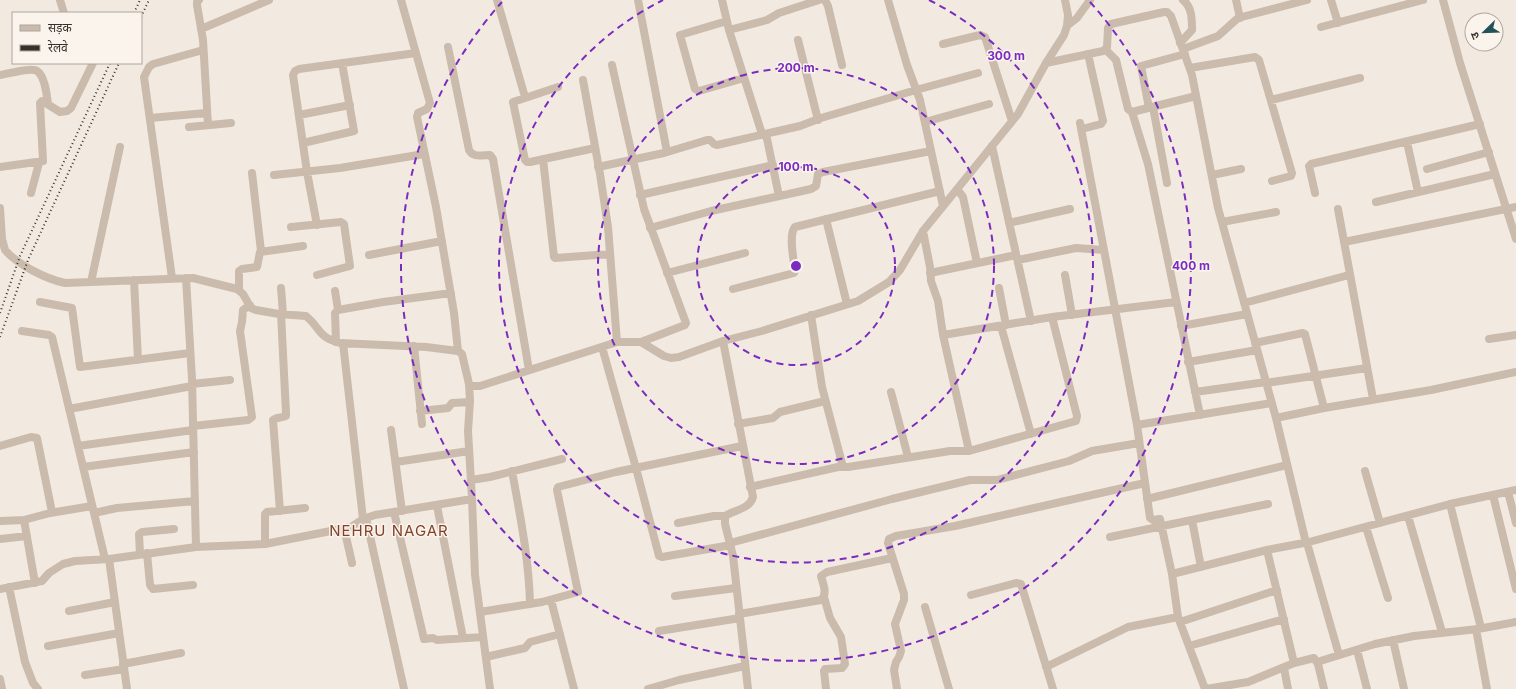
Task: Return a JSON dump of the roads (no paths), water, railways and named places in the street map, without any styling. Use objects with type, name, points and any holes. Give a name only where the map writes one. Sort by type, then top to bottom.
[{"type":"street","points":[[60,0],[64,12]]},
{"type":"street","points":[[199,0],[196,5],[201,29],[208,125]]},
{"type":"street","points":[[201,29],[269,0]]},
{"type":"street","points":[[401,0],[430,103],[427,109],[418,113],[417,117],[442,241],[451,293],[458,351]]},
{"type":"street","points":[[497,0],[525,97]]},
{"type":"street","points":[[638,0],[667,152]]},
{"type":"street","points":[[722,0],[726,21],[764,134],[779,196]]},
{"type":"street","points":[[729,30],[767,20],[779,14],[819,0]]},
{"type":"street","points":[[825,0],[828,6],[842,65]]},
{"type":"street","points":[[888,0],[925,122],[943,206]]},
{"type":"street","points":[[641,342],[664,356],[671,358],[679,357],[723,341],[858,301],[889,282],[900,270],[923,231],[1018,114],[1046,63],[1064,36],[1068,26],[1065,0]]},
{"type":"street","points":[[1068,26],[1077,18],[1090,0]]},
{"type":"street","points":[[1182,49],[1192,30],[1190,7],[1183,0]]},
{"type":"street","points":[[1236,0],[1240,18]]},
{"type":"street","points":[[1166,183],[1151,107],[1141,66],[1218,36],[1234,21],[1240,18],[1306,0]]},
{"type":"street","points":[[1331,0],[1338,23]]},
{"type":"street","points":[[1321,27],[1423,0]]},
{"type":"street","points":[[1443,0],[1460,63],[1516,238]]},
{"type":"street","points":[[1046,63],[1088,54],[1107,48],[1108,28],[1111,24],[1164,12],[1167,12],[1171,16],[1190,68],[1222,222],[1276,418],[1307,543],[1339,655]]},
{"type":"street","points":[[726,21],[680,35],[695,89],[699,91],[744,78]]},
{"type":"street","points":[[943,44],[980,34],[985,37],[1012,122]]},
{"type":"street","points":[[798,40],[818,120]]},
{"type":"street","points":[[448,47],[470,153],[474,156],[490,155],[493,158],[529,370]]},
{"type":"street","points":[[1105,49],[1116,60],[1128,109],[1132,112],[1148,164],[1200,415]]},
{"type":"street","points":[[172,278],[144,80],[149,67],[153,64],[203,50]]},
{"type":"street","points":[[317,224],[307,172],[293,75],[299,69],[416,53]]},
{"type":"street","points":[[1088,54],[1104,121],[1101,124],[1081,126],[1137,425],[1150,518],[1153,520],[1160,518],[1172,574],[1179,619],[1189,646],[1205,689],[1252,685],[1294,663],[1314,658],[1317,662],[1324,689]]},
{"type":"street","points":[[1190,68],[1258,57],[1292,173],[1291,176],[1272,181]]},
{"type":"street","points":[[303,144],[354,131],[342,63]]},
{"type":"street","points":[[0,167],[39,163],[44,160],[40,106],[42,101],[60,112],[68,112],[93,64]]},
{"type":"street","points":[[469,384],[480,386],[617,342],[641,342],[686,324],[650,228],[640,195],[612,64]]},
{"type":"street","points":[[0,75],[36,71],[39,73],[46,89],[48,104]]},
{"type":"street","points":[[598,167],[667,152],[707,140],[710,140],[717,145],[800,126],[916,90],[978,74]]},
{"type":"street","points":[[1271,100],[1360,78]]},
{"type":"street","points":[[583,80],[608,227],[617,342]]},
{"type":"street","points":[[558,87],[514,101],[512,104],[525,160],[530,162],[595,148]]},
{"type":"street","points":[[1132,112],[1196,96]]},
{"type":"street","points":[[925,122],[989,104]]},
{"type":"street","points":[[298,115],[350,106]]},
{"type":"street","points":[[150,118],[206,113]]},
{"type":"street","points":[[189,127],[231,123]]},
{"type":"street","points":[[1315,193],[1309,166],[1311,164],[1480,124]]},
{"type":"street","points":[[1407,142],[1418,192]]},
{"type":"street","points":[[992,146],[1031,320]]},
{"type":"street","points":[[91,282],[120,147]]},
{"type":"street","points":[[650,228],[711,211],[815,188],[818,174],[823,172],[931,151]]},
{"type":"street","points":[[1427,169],[1489,152]]},
{"type":"street","points":[[274,175],[351,166],[424,154]]},
{"type":"street","points":[[543,159],[554,257],[610,254]]},
{"type":"street","points":[[31,193],[39,163]]},
{"type":"street","points":[[640,195],[772,165]]},
{"type":"street","points":[[1212,175],[1241,169]]},
{"type":"street","points":[[252,172],[261,251],[259,254],[257,267],[242,269],[239,271],[239,290],[250,306],[256,310],[306,316],[323,336],[340,343],[414,346],[458,351],[462,354],[469,384],[470,402],[468,431],[475,575],[490,689]]},
{"type":"street","points":[[1376,202],[1495,174]]},
{"type":"street","points":[[957,188],[963,197],[977,263]]},
{"type":"street","points":[[733,289],[794,273],[792,236],[794,229],[826,219],[940,192]]},
{"type":"street","points":[[1344,242],[1516,207]]},
{"type":"street","points":[[0,208],[2,251],[54,280],[65,283],[197,278],[239,290]]},
{"type":"street","points":[[1009,223],[1070,209]]},
{"type":"street","points":[[1338,209],[1373,400]]},
{"type":"street","points":[[1222,222],[1276,212]]},
{"type":"street","points":[[826,219],[846,304]]},
{"type":"street","points":[[291,227],[343,222],[350,265],[349,268],[317,274]]},
{"type":"street","points":[[923,231],[931,281],[938,301],[943,335],[969,451]]},
{"type":"street","points":[[369,255],[442,241]]},
{"type":"street","points":[[261,251],[303,246]]},
{"type":"street","points":[[930,273],[977,263],[1076,248],[1104,250]]},
{"type":"street","points":[[667,273],[745,253]]},
{"type":"street","points":[[1065,275],[1072,315]]},
{"type":"street","points":[[1244,303],[1349,275]]},
{"type":"street","points":[[186,278],[192,385],[196,547]]},
{"type":"street","points":[[134,280],[138,360]]},
{"type":"street","points":[[280,511],[273,420],[286,416],[281,288]]},
{"type":"street","points":[[999,288],[1004,325],[1031,434]]},
{"type":"street","points":[[335,291],[338,310],[336,313],[365,519],[404,689]]},
{"type":"street","points":[[338,310],[383,302],[451,293]]},
{"type":"street","points":[[40,302],[72,308],[80,367],[190,353]]},
{"type":"street","points":[[943,335],[1052,317],[1176,302]]},
{"type":"street","points":[[78,446],[248,420],[252,417],[240,330],[243,310],[250,306]]},
{"type":"street","points":[[1181,326],[1247,314]]},
{"type":"street","points":[[811,315],[825,401],[843,467]]},
{"type":"street","points":[[750,487],[838,467],[950,450],[969,451],[1070,424],[1076,421],[1077,416],[1052,317]]},
{"type":"street","points":[[22,331],[49,335],[52,337],[93,509],[107,559],[115,602],[127,689]]},
{"type":"street","points":[[1188,362],[1256,347],[1303,333],[1306,337],[1324,408]]},
{"type":"street","points":[[1489,339],[1516,336]]},
{"type":"street","points":[[678,523],[714,516],[725,516],[749,505],[753,497],[723,341]]},
{"type":"street","points":[[414,346],[422,424]]},
{"type":"street","points":[[602,347],[659,556],[662,557],[730,544],[892,498],[970,480],[997,480],[1069,461],[1092,450],[1139,443]]},
{"type":"street","points":[[1195,392],[1367,368]]},
{"type":"street","points":[[1276,418],[1324,408],[1431,390],[1516,372]]},
{"type":"street","points":[[69,409],[192,385],[230,380]]},
{"type":"street","points":[[891,392],[908,456]]},
{"type":"street","points":[[738,424],[773,418],[780,412],[825,401]]},
{"type":"street","points":[[420,411],[448,408],[452,403],[470,402]]},
{"type":"street","points":[[1137,425],[1272,403]]},
{"type":"street","points":[[391,430],[396,462],[398,512],[424,639],[433,638],[437,640],[483,637]]},
{"type":"street","points":[[0,446],[31,437],[37,438],[52,512]]},
{"type":"street","points":[[480,612],[551,600],[577,593],[578,591],[557,488],[560,486],[636,468],[742,446]]},
{"type":"street","points":[[396,462],[469,451]]},
{"type":"street","points":[[83,467],[194,452]]},
{"type":"street","points":[[471,480],[490,477],[562,459]]},
{"type":"street","points":[[1147,499],[1287,465]]},
{"type":"street","points":[[512,471],[525,540],[530,586],[530,604]]},
{"type":"street","points":[[1365,471],[1380,523]]},
{"type":"street","points":[[897,689],[894,670],[900,651],[895,624],[904,600],[904,594],[892,558],[888,543],[889,539],[896,536],[955,526],[1145,483]]},
{"type":"street","points":[[1172,574],[1267,550],[1307,543],[1450,504],[1512,491],[1516,523]]},
{"type":"street","points":[[1493,495],[1516,589]]},
{"type":"street","points":[[0,589],[42,581],[63,564],[75,561],[107,559],[196,547],[265,544],[351,527],[375,515],[437,506],[472,499]]},
{"type":"street","points":[[0,521],[24,520],[52,512],[195,501]]},
{"type":"street","points":[[1110,538],[1268,504]]},
{"type":"street","points":[[1450,504],[1478,628],[1487,689]]},
{"type":"street","points":[[437,506],[463,638]]},
{"type":"street","points":[[265,544],[265,514],[267,512],[306,508]]},
{"type":"street","points":[[725,516],[725,524],[730,544],[736,588],[748,689]]},
{"type":"street","points":[[1408,516],[1442,632]]},
{"type":"street","points":[[24,520],[35,583]]},
{"type":"street","points":[[1192,520],[1201,567]]},
{"type":"street","points":[[1366,527],[1388,598]]},
{"type":"street","points":[[344,528],[352,563]]},
{"type":"street","points":[[174,529],[142,532],[140,534],[150,585],[153,589],[193,585]]},
{"type":"street","points":[[0,539],[27,536]]},
{"type":"street","points":[[1267,550],[1294,663]]},
{"type":"street","points":[[826,689],[825,669],[842,668],[845,664],[841,637],[830,618],[824,597],[825,594],[821,576],[822,574],[892,558]]},
{"type":"street","points":[[971,595],[1021,584],[1053,689]]},
{"type":"street","points":[[9,587],[24,662],[33,683],[38,689]]},
{"type":"street","points":[[675,596],[736,588]]},
{"type":"street","points":[[1046,667],[1128,628],[1179,619],[1277,590]]},
{"type":"street","points":[[659,631],[821,600],[824,597]]},
{"type":"street","points":[[551,600],[574,689]]},
{"type":"street","points":[[69,611],[115,602]]},
{"type":"street","points":[[925,608],[949,689]]},
{"type":"street","points":[[1189,646],[1284,619]]},
{"type":"street","points":[[1317,662],[1393,640],[1516,622]]},
{"type":"street","points":[[48,646],[119,633]]},
{"type":"street","points":[[486,657],[525,648],[530,642],[560,634]]},
{"type":"street","points":[[1393,640],[1404,689]]},
{"type":"street","points":[[1357,650],[1367,689]]},
{"type":"street","points":[[85,676],[181,653]]},
{"type":"street","points":[[648,689],[679,680],[745,666]]},
{"type":"street","points":[[1284,668],[1288,689]]},
{"type":"street","points":[[0,678],[2,689]]},
{"type":"railway","points":[[134,12],[140,0]]},
{"type":"railway","points":[[142,15],[149,0]]},
{"type":"railway","points":[[0,313],[20,256],[110,64]]},
{"type":"railway","points":[[0,337],[28,260],[119,64]]},
{"type":"district","name":"NEHRU NAGAR","points":[[389,530]]}]
